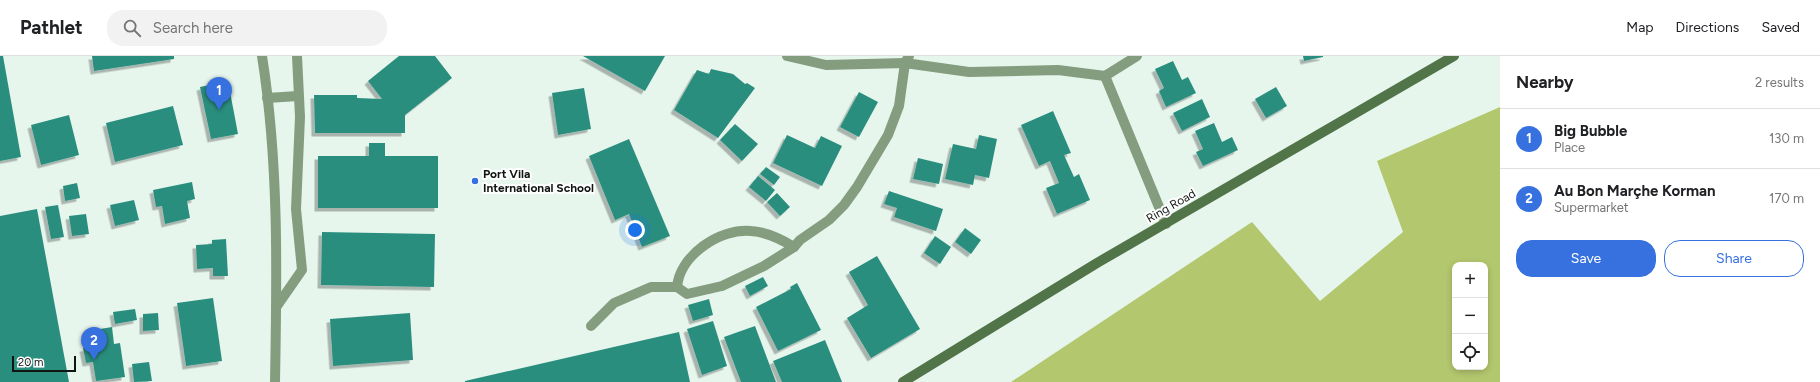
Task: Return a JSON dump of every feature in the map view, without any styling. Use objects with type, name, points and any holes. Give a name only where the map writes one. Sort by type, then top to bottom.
[{"type":"main road","name":"Ring Road","points":[[902,382],[1010,315],[1454,56]]},
{"type":"street","points":[[262,56],[273,172],[277,306],[275,382]]},
{"type":"street","points":[[277,306],[302,270],[296,209],[300,117],[297,56]]},
{"type":"street","points":[[787,56],[826,65],[907,59],[969,72],[1058,70],[1105,76],[1131,58]]},
{"type":"street","points":[[591,326],[614,303],[651,287],[676,287],[687,294],[722,286],[764,266],[794,247],[800,240],[829,220],[844,205],[857,187],[888,135],[900,106],[907,59]]},
{"type":"street","points":[[1105,76],[1166,224]]},
{"type":"street","points":[[267,98],[298,96]]},
{"type":"street","points":[[676,287],[683,267],[689,258],[713,241],[725,235],[740,231],[752,231],[778,238],[794,247]]},
{"type":"green space","points":[[1500,107],[1500,382],[1011,382],[1252,222],[1320,301],[1403,232],[1377,161]]},
{"type":"building","points":[[0,56],[3,56],[21,157],[0,161]]},
{"type":"building","points":[[92,56],[174,56],[174,59],[94,71]]},
{"type":"building","points":[[399,56],[435,56],[452,78],[405,115],[405,133],[315,133],[314,95],[357,95],[357,98],[382,99],[368,81]]},
{"type":"building","points":[[583,56],[665,56],[645,91]]},
{"type":"building","points":[[1303,56],[1323,56],[1323,57],[1304,61]]},
{"type":"building","points":[[1173,61],[1182,80],[1188,77],[1196,93],[1166,107],[1159,91],[1164,88],[1155,69]]},
{"type":"building","points":[[711,69],[733,74],[745,84],[747,83],[755,88],[718,138],[674,110],[697,70],[709,74]]},
{"type":"building","points":[[228,81],[238,134],[211,139],[200,87]]},
{"type":"building","points":[[1276,87],[1287,106],[1266,118],[1255,99]]},
{"type":"building","points":[[584,88],[591,129],[558,135],[552,93]]},
{"type":"building","points":[[859,92],[878,102],[859,137],[840,127]]},
{"type":"building","points":[[1202,99],[1210,117],[1182,131],[1173,113]]},
{"type":"building","points":[[173,106],[183,145],[115,162],[106,123]]},
{"type":"building","points":[[1053,111],[1071,153],[1064,155],[1074,177],[1079,174],[1090,200],[1057,214],[1046,188],[1059,183],[1050,161],[1039,166],[1021,125]]},
{"type":"building","points":[[69,115],[79,155],[41,165],[31,125]]},
{"type":"building","points":[[1214,123],[1222,142],[1232,137],[1238,150],[1203,166],[1196,152],[1203,149],[1195,131]]},
{"type":"building","points":[[735,124],[758,144],[742,161],[720,140]]},
{"type":"building","points":[[787,135],[815,148],[821,136],[842,146],[822,186],[773,163]]},
{"type":"building","points":[[979,135],[997,139],[989,178],[975,175],[973,185],[945,179],[953,144],[976,149]]},
{"type":"building","points":[[629,139],[670,236],[642,247],[629,214],[615,220],[589,156]]},
{"type":"building","points":[[369,143],[385,143],[385,156],[438,156],[438,208],[318,208],[318,156],[369,156]]},
{"type":"building","points":[[918,158],[943,164],[939,184],[913,179]]},
{"type":"building","points":[[766,167],[780,177],[774,185],[760,174]]},
{"type":"building","points":[[758,176],[775,190],[766,201],[749,187]]},
{"type":"building","points":[[192,182],[195,199],[187,201],[190,218],[165,224],[162,206],[156,207],[153,190]]},
{"type":"building","points":[[77,183],[80,198],[65,201],[63,186]]},
{"type":"building","points":[[889,191],[943,209],[936,231],[894,217],[897,208],[884,204]]},
{"type":"building","points":[[777,193],[790,207],[780,216],[767,202]]},
{"type":"building","points":[[134,200],[139,220],[115,226],[110,205]]},
{"type":"building","points":[[58,205],[64,237],[51,239],[45,207]]},
{"type":"building","points":[[37,209],[69,382],[0,382],[0,216]]},
{"type":"building","points":[[86,214],[89,234],[72,236],[69,216]]},
{"type":"building","points":[[965,228],[981,240],[971,254],[955,242]]},
{"type":"building","points":[[322,232],[435,234],[434,287],[321,285]]},
{"type":"building","points":[[935,236],[951,247],[940,264],[924,253]]},
{"type":"building","points":[[226,239],[228,276],[213,276],[213,268],[197,269],[196,245],[212,244],[212,240]]},
{"type":"building","points":[[877,256],[920,329],[871,358],[847,318],[868,305],[849,272]]},
{"type":"building","points":[[763,277],[768,286],[750,296],[745,286]]},
{"type":"building","points":[[797,283],[821,330],[778,351],[756,307],[791,289],[790,287]]},
{"type":"building","points":[[213,298],[222,361],[186,366],[177,303]]},
{"type":"building","points":[[709,299],[713,315],[693,321],[688,305]]},
{"type":"building","points":[[135,309],[137,320],[115,324],[113,312]]},
{"type":"building","points":[[158,313],[159,330],[143,331],[143,314]]},
{"type":"building","points":[[410,313],[413,360],[333,366],[330,319]]},
{"type":"building","points":[[713,321],[727,366],[702,375],[687,329]]},
{"type":"building","points":[[755,326],[776,382],[741,382],[724,337]]},
{"type":"building","points":[[112,327],[114,344],[120,343],[125,377],[96,381],[93,362],[86,363],[83,348],[91,347],[88,331]]},
{"type":"building","points":[[679,332],[690,382],[465,382],[465,381]]},
{"type":"building","points":[[825,340],[842,382],[782,382],[773,361]]},
{"type":"building","points":[[149,362],[152,381],[134,382],[132,364]]},
{"type":"place","name":"Big Bubble","points":[[219,110]]},
{"type":"place","name":"Port Vila International School","points":[[475,181]]},
{"type":"place","name":"Au Bon Marçhe Korman","points":[[94,360]]}]
